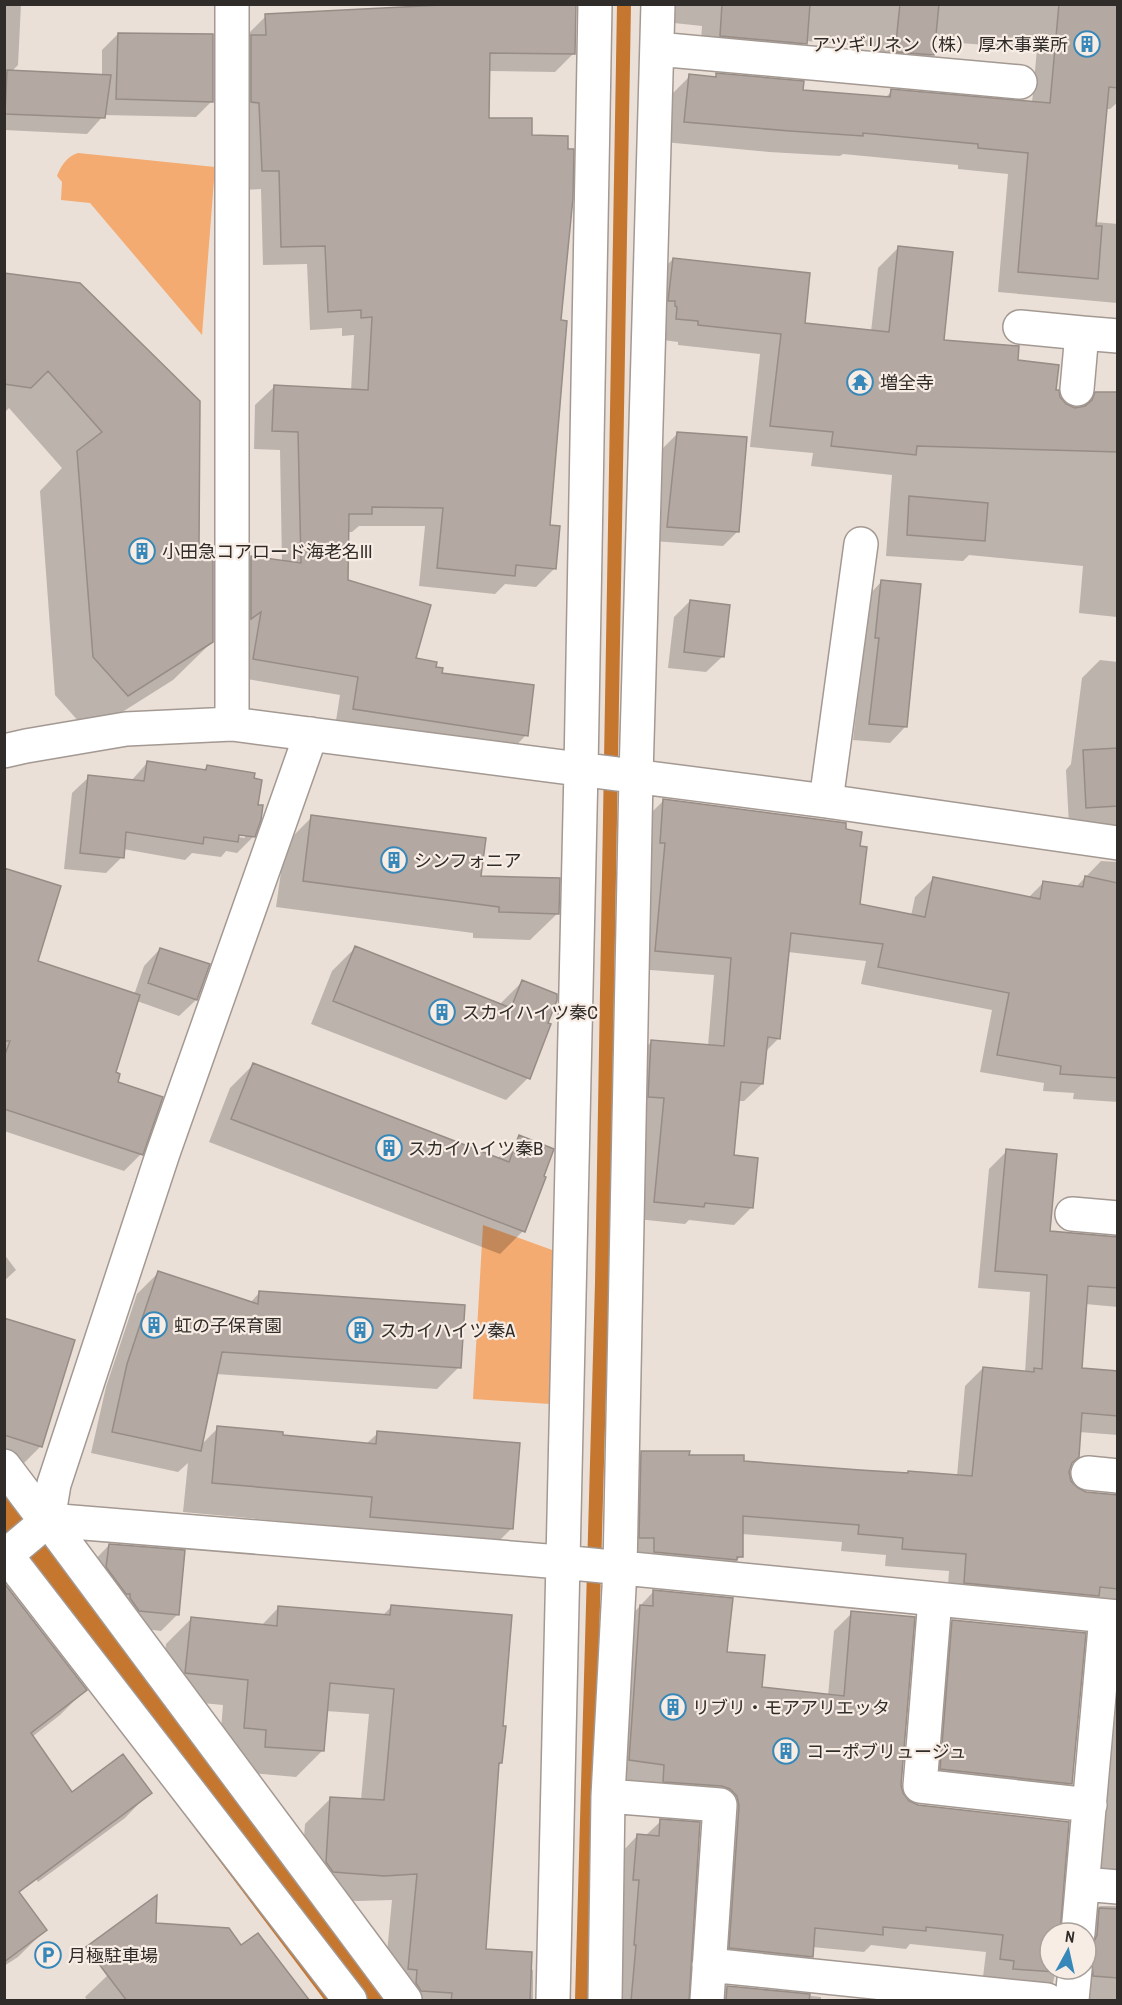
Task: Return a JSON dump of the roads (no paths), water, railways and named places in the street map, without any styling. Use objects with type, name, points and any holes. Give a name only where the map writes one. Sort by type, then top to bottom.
[{"type":"street","points":[[232,4],[232,724]]},
{"type":"street","points":[[595,4],[608,772],[613,1568],[605,2001]]},
{"type":"street","points":[[553,2001],[567,1563],[608,772],[657,49],[658,4]]},
{"type":"street","points":[[657,49],[1020,82]]},
{"type":"street","points":[[1020,327],[1118,336]]},
{"type":"street","points":[[1077,389],[1082,333]]},
{"type":"street","points":[[826,801],[861,544]]},
{"type":"street","points":[[4,752],[26,746],[126,729],[232,724],[826,801],[1118,843]]},
{"type":"street","points":[[20,1543],[54,1484],[163,1153],[311,734]]},
{"type":"street","points":[[1072,1214],[1118,1218]]},
{"type":"street","points":[[4,1466],[35,1507],[20,1543]]},
{"type":"street","points":[[20,1543],[567,1563],[1112,1617],[1079,1921]]},
{"type":"street","points":[[20,1543],[350,2001]]},
{"type":"street","points":[[20,1543],[405,2001]]},
{"type":"street","points":[[935,1599],[920,1786],[1090,1805]]},
{"type":"street","points":[[608,1796],[720,1805],[707,2001]]},
{"type":"street","points":[[1083,1884],[1118,1887]]},
{"type":"street","points":[[709,1965],[1047,2001]]},
{"type":"street","points":[[1072,2001],[1074,1981]]},
{"type":"waterway","points":[[582,2000],[602,1283],[624,4]]},
{"type":"waterway","points":[[4,1512],[372,2000]]},
{"type":"place","name":"アツギリネン（株） 厚木事業所","points":[[1087,44]]},
{"type":"place","name":"増全寺","points":[[860,382]]},
{"type":"place","name":"小田急コアロード海老名III","points":[[142,551]]},
{"type":"place","name":"シンフォニア","points":[[394,860]]},
{"type":"place","name":"スカイハイツ秦C","points":[[442,1012]]},
{"type":"place","name":"スカイハイツ秦B","points":[[389,1148]]},
{"type":"place","name":"虹の子保育園","points":[[154,1325]]},
{"type":"place","name":"スカイハイツ秦A","points":[[360,1330]]},
{"type":"place","name":"リブリ・モアアリエッタ","points":[[673,1707]]},
{"type":"place","name":"コーポブリュージュ","points":[[786,1751]]},
{"type":"place","name":"月極駐車場","points":[[48,1955]]}]
